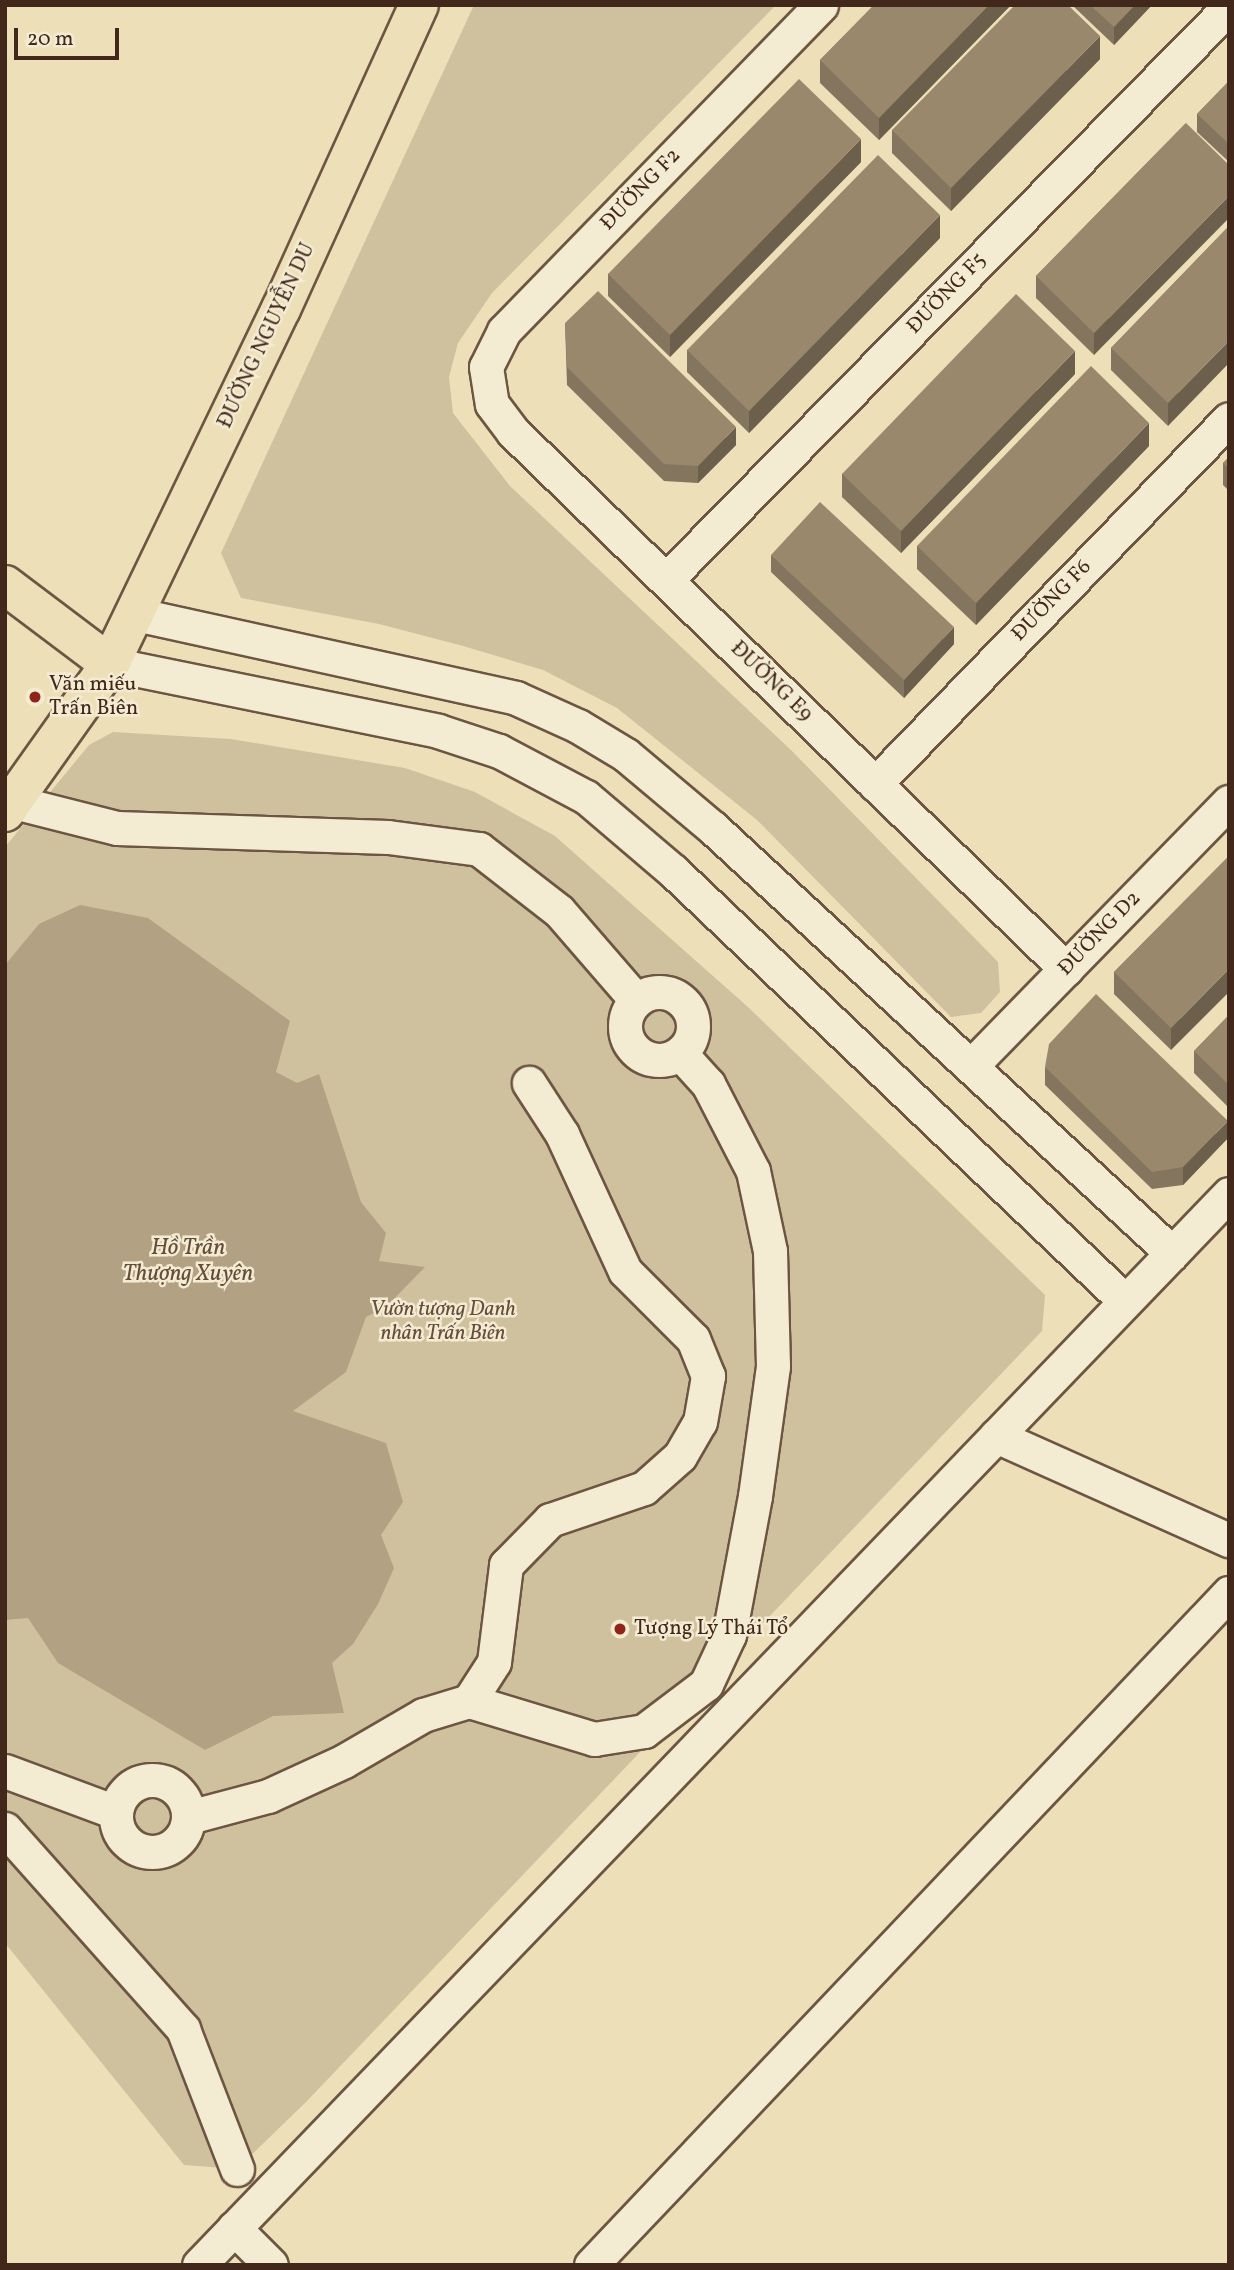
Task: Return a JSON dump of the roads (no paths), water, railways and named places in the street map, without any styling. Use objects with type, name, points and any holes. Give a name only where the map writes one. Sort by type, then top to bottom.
[{"type":"main road","name":"ĐƯỜNG NGUYỄN DU","points":[[10,807],[110,664],[281,309],[419,5]]},
{"type":"main road","points":[[5,585],[110,664]]},
{"type":"street","name":"ĐƯỜNG F2","points":[[490,387],[486,367],[504,331],[821,5]]},
{"type":"street","name":"ĐƯỜNG F5","points":[[666,580],[1229,7]]},
{"type":"street","name":"ĐƯỜNG E9","points":[[490,387],[492,404],[513,432],[1066,969]]},
{"type":"street","name":"ĐƯỜNG F6","points":[[875,784],[1229,419]]},
{"type":"street","points":[[135,614],[447,680],[516,698],[578,726],[626,755],[670,790],[1172,1253]]},
{"type":"street","points":[[110,664],[438,731],[499,751],[586,797],[673,871],[1125,1301]]},
{"type":"street","name":"ĐƯỜNG D2","points":[[971,1066],[1229,802]]},
{"type":"street","points":[[10,807],[117,828],[388,837],[479,849],[559,911],[636,1000]]},
{"type":"street","points":[[658,992],[684,1002],[693,1028],[680,1053],[653,1060],[630,1044],[625,1021],[636,1000],[658,992]]},
{"type":"street","points":[[189,1816],[268,1797],[344,1760],[423,1715],[469,1701],[594,1739],[644,1731],[706,1684],[729,1635],[755,1496],[773,1366],[770,1251],[753,1171],[708,1084],[680,1053]]},
{"type":"street","points":[[469,1701],[494,1662],[506,1565],[550,1520],[644,1488],[680,1456],[700,1422],[708,1376],[693,1339],[625,1271],[562,1134],[528,1083]]},
{"type":"street","points":[[199,2265],[1229,1194]]},
{"type":"street","points":[[996,1436],[1229,1540]]},
{"type":"street","points":[[591,2265],[1229,1593]]},
{"type":"street","points":[[5,1771],[115,1812]]},
{"type":"street","points":[[148,1780],[177,1789],[189,1816],[176,1843],[148,1853],[122,1838],[115,1812],[125,1791],[148,1780]]},
{"type":"street","points":[[5,1829],[183,2029],[237,2169]]},
{"type":"street","points":[[234,2228],[271,2265]]},
{"type":"water","name":"Hồ Trần Thượng Xuyên","points":[[80,905],[148,918],[290,1021],[276,1072],[297,1083],[319,1074],[361,1202],[386,1233],[379,1261],[425,1267],[386,1307],[366,1317],[346,1372],[293,1411],[386,1443],[403,1502],[381,1535],[394,1568],[378,1604],[353,1644],[332,1663],[344,1713],[273,1716],[205,1750],[58,1663],[28,1618],[5,1620],[5,965],[39,924]]},
{"type":"place","name":"Văn miếu Trấn Biên","points":[[35,697]]},
{"type":"place","name":"Tượng Lý Thái Tổ","points":[[620,1629]]},
{"type":"park label","name":"Vườn tượng Danh nhân Trấn Biên","points":[[443,1322]]}]
